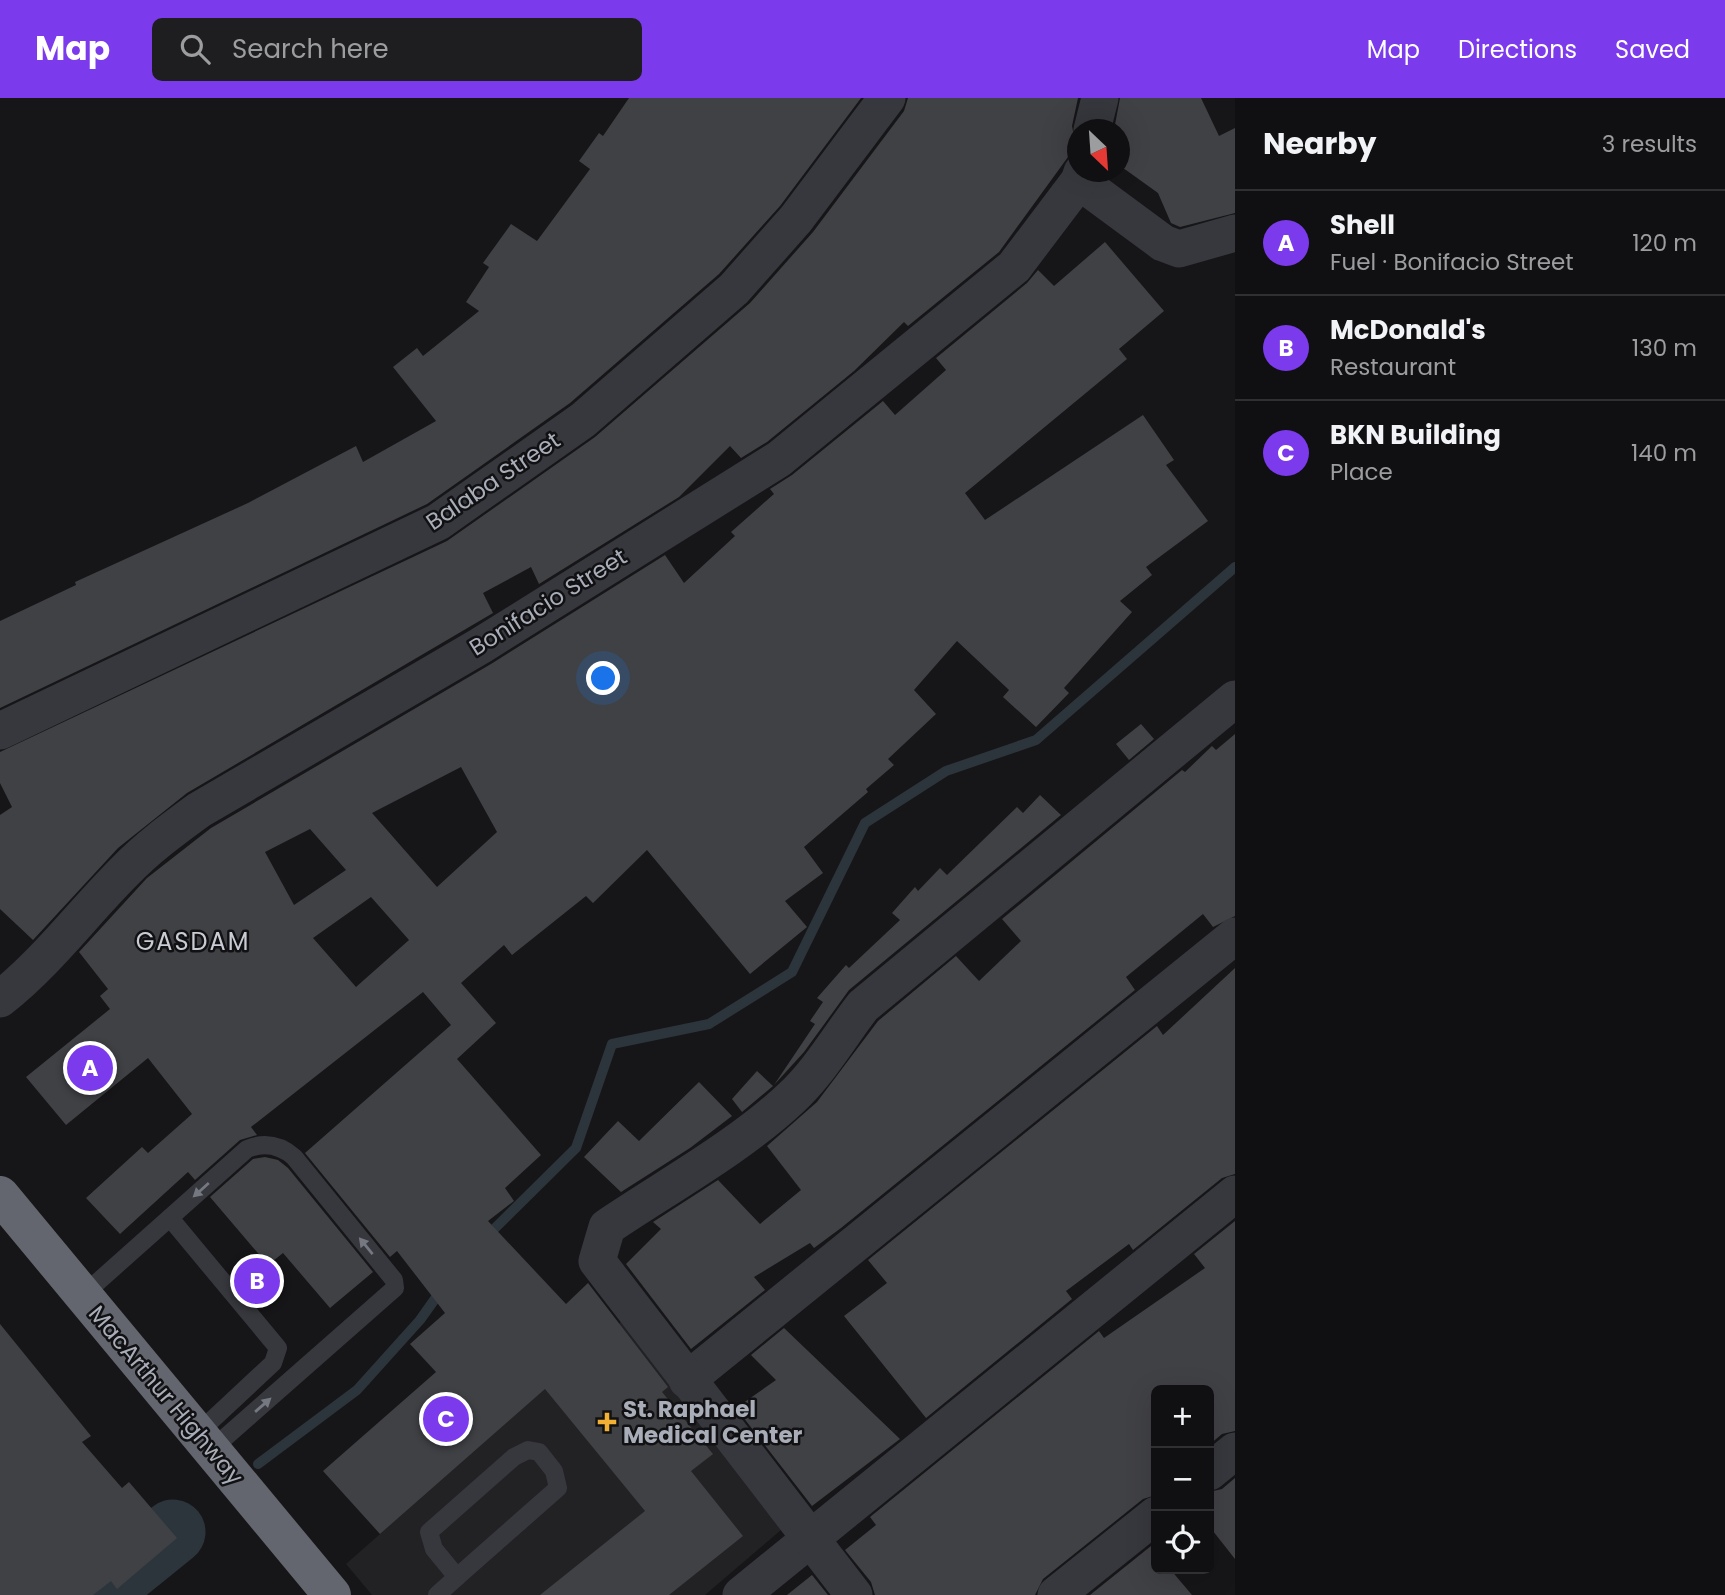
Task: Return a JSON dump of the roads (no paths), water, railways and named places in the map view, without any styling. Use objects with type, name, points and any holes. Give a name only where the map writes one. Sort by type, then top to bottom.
[{"type":"highway","name":"MacArthur Highway","points":[[0,1195],[332,1595]]},
{"type":"street","name":"Balaba Street","points":[[0,731],[438,522],[583,420],[734,289],[796,219],[887,98]]},
{"type":"street","points":[[1095,119],[1100,98]]},
{"type":"street","name":"Bonifacio Street","points":[[0,999],[66,938],[123,872],[160,838],[199,810],[480,646],[645,540],[779,459],[1014,267],[1076,182]]},
{"type":"street","points":[[1087,182],[1163,243],[1178,249],[1235,233]]},
{"type":"street","points":[[854,1595],[597,1261],[607,1227],[710,1159],[790,1100],[827,1057],[863,1006],[1235,699]]},
{"type":"street","points":[[687,1380],[1235,936]]},
{"type":"street","points":[[741,1595],[1235,1194]]},
{"type":"street","points":[[1214,1468],[1235,1451]]},
{"type":"street","points":[[1056,1595],[1151,1518]]},
{"type":"lane","points":[[83,1295],[247,1149],[258,1144],[284,1149],[394,1280],[395,1288],[390,1294],[205,1441]]},
{"type":"lane","points":[[170,1218],[278,1348],[273,1363],[205,1441]]},
{"type":"lane","points":[[437,1595],[558,1488],[554,1471],[540,1452],[528,1450],[514,1457],[429,1532],[434,1549],[457,1577]]},
{"type":"waterway","points":[[486,1237],[576,1148],[612,1044],[709,1024],[792,972],[865,823],[946,771],[1036,740],[1235,567]]},
{"type":"waterway","points":[[258,1464],[357,1390],[420,1320],[442,1289]]},
{"type":"waterway","points":[[95,1595],[173,1532]]},
{"type":"place","name":"Shell","points":[[90,1068]]},
{"type":"place","name":"McDonald's","points":[[257,1281]]},
{"type":"place","name":"BKN Building","points":[[446,1419]]},
{"type":"place","name":"St. Raphael Medical Center","points":[[607,1422]]},
{"type":"district","name":"GASDAM","points":[[193,942]]}]
